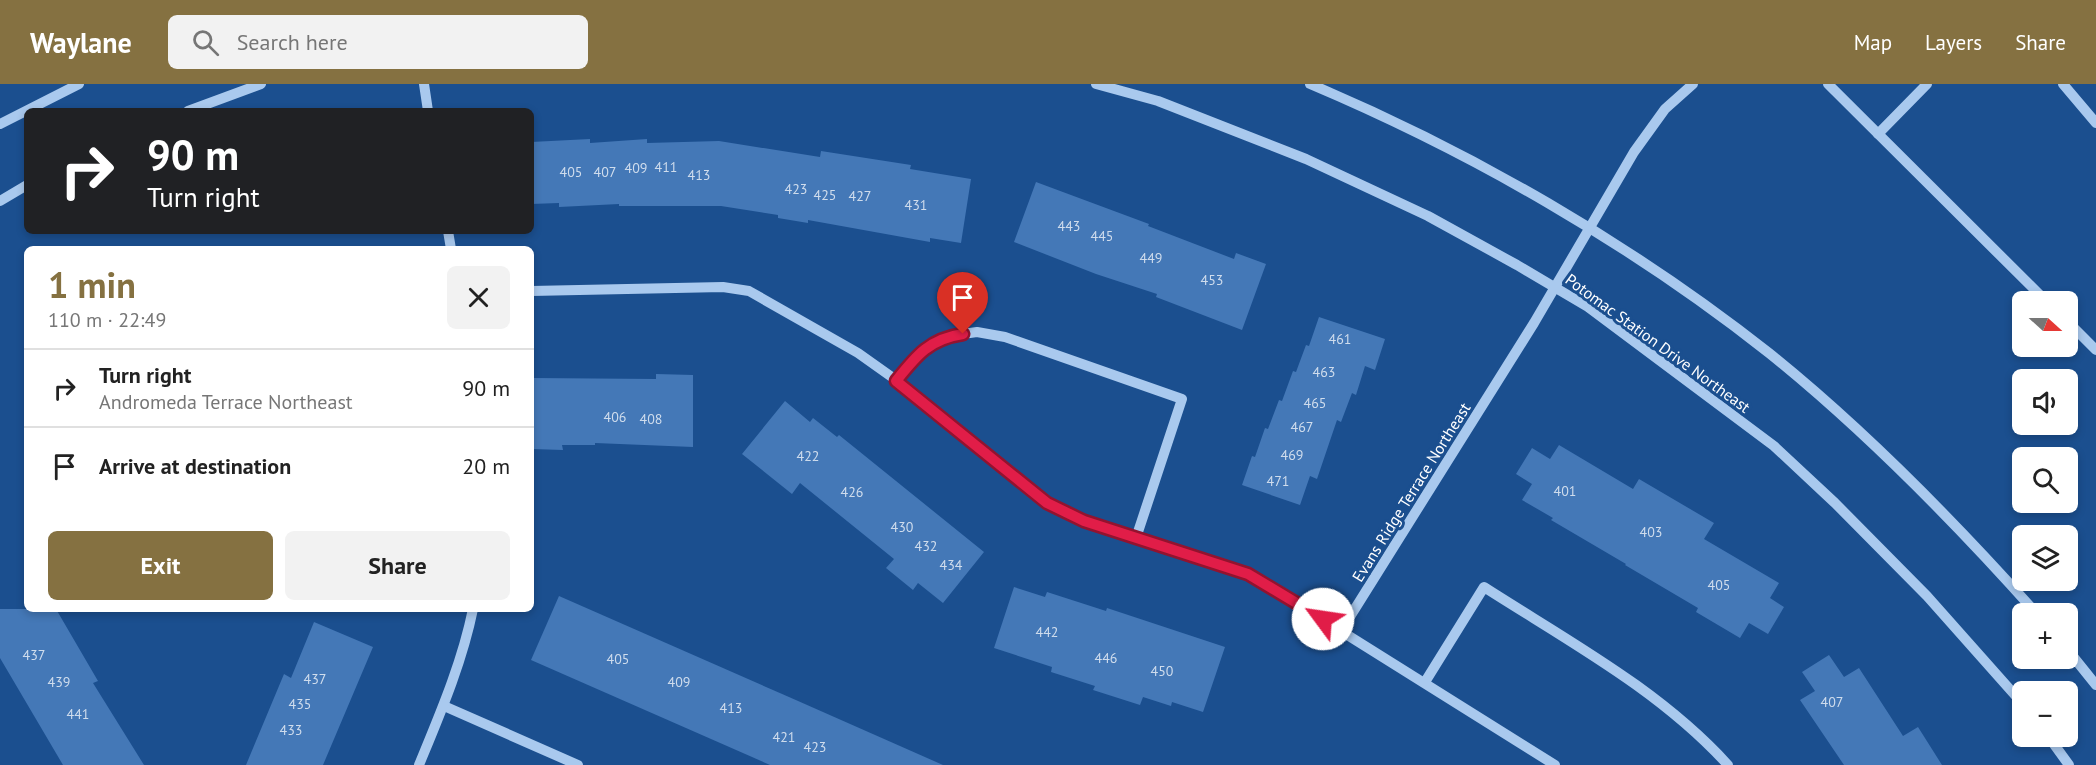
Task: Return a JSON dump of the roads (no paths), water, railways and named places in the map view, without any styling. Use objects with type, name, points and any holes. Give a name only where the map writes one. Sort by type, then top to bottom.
[{"type":"street","points":[[32,108],[79,84]]},
{"type":"street","points":[[197,108],[261,84]]},
{"type":"street","points":[[424,84],[428,108]]},
{"type":"street","name":"Potomac Station Drive Northeast","points":[[1096,84],[1158,101],[1306,159],[1428,216],[1555,286],[1588,307],[1774,447],[1835,503],[1928,596],[2012,692]]},
{"type":"street","points":[[1310,84],[1368,108],[1547,202],[1681,288],[1768,353],[1831,407],[1938,508],[2027,603]]},
{"type":"street","name":"Evans Ridge Terrace Northeast","points":[[1341,631],[1534,323],[1634,152],[1665,109],[1693,84]]},
{"type":"street","points":[[1827,84],[2036,291]]},
{"type":"street","points":[[1878,134],[1927,84]]},
{"type":"street","points":[[2063,84],[2096,123]]},
{"type":"street","points":[[0,124],[24,112]]},
{"type":"street","points":[[0,201],[24,187]]},
{"type":"street","points":[[534,291],[723,287],[749,291],[858,353],[1047,503],[1084,521],[1248,574],[1425,682],[1555,765]]},
{"type":"street","points":[[896,381],[922,351],[948,336],[977,332],[1005,337],[1182,399],[1136,538]]},
{"type":"street","points":[[2078,332],[2096,350]]},
{"type":"street","points":[[1425,682],[1484,587],[1633,682],[1691,728],[1728,765]]},
{"type":"street","points":[[419,765],[444,706],[469,631],[472,612]]},
{"type":"street","points":[[2078,663],[2096,685]]},
{"type":"street","points":[[444,706],[578,765]]},
{"type":"street","points":[[2056,747],[2069,765]]}]
